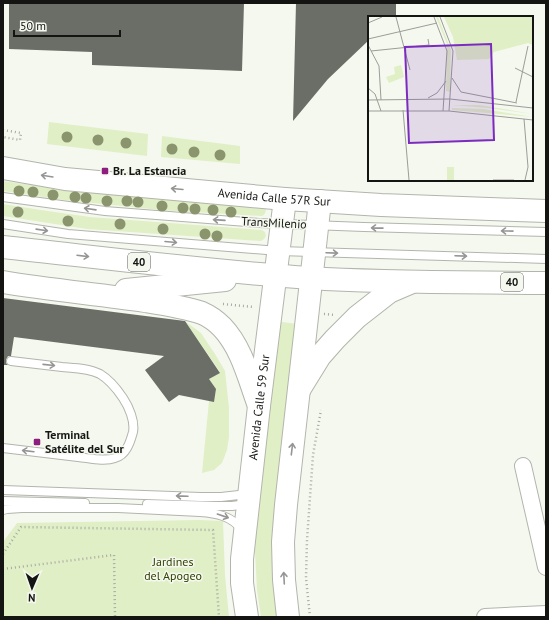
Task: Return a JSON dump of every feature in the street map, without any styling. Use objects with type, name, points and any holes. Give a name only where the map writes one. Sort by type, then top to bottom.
[{"type":"main road","name":"Avenida Calle 57R Sur","points":[[3,168],[66,179],[285,199],[381,206],[546,211]]},
{"type":"main road","name":"Avenida Calle 59 Sur","points":[[247,617],[242,583],[244,532],[285,199]]},
{"type":"main road","points":[[288,617],[284,580],[283,542],[320,201]]},
{"type":"main road","name":"40","points":[[3,247],[164,265],[311,278],[546,283]]},
{"type":"main road","points":[[83,292],[135,289],[276,275]]},
{"type":"main road","points":[[299,390],[320,356],[357,317],[389,292],[415,281]]},
{"type":"main road","points":[[3,282],[140,300],[203,313],[222,327],[234,342],[243,359],[259,406]]},
{"type":"street","points":[[524,466],[546,567]]},
{"type":"street","points":[[486,617],[546,614]]},
{"type":"lane","name":"TransMilenio","points":[[3,197],[106,211],[282,224],[546,232]]},
{"type":"lane","points":[[3,224],[68,234],[278,251],[546,259]]},
{"type":"lane","points":[[3,448],[88,458],[115,458],[124,452],[130,442],[134,428],[126,403],[109,381],[100,374],[91,371],[10,361]]},
{"type":"lane","points":[[3,490],[248,499]]},
{"type":"lane","points":[[3,501],[232,506],[248,499]]},
{"type":"lane","points":[[3,510],[22,508],[118,508],[213,513],[227,517],[234,521],[244,532]]},
{"type":"path","points":[[3,130],[21,133],[20,140],[3,137]]},
{"type":"path","points":[[310,617],[306,578],[307,540],[313,455],[321,410]]},
{"type":"path","points":[[3,554],[21,527],[213,530],[219,617]]},
{"type":"path","points":[[3,569],[114,555],[115,617]]},
{"type":"green space","points":[[49,122],[148,134],[147,156],[47,144]]},
{"type":"green space","points":[[162,136],[240,146],[240,164],[161,157]]},
{"type":"green space","points":[[3,181],[67,190],[266,207],[266,210],[262,216],[160,210],[64,200],[3,191]]},
{"type":"green space","points":[[3,204],[90,217],[262,230],[265,232],[266,236],[261,241],[87,229],[3,216]]},
{"type":"green space","points":[[185,321],[201,333],[225,371],[229,408],[229,437],[227,450],[222,463],[214,470],[202,473],[209,401],[214,401],[216,390],[209,379],[220,372]]},
{"type":"green space","points":[[275,321],[297,324],[274,513],[273,551],[279,617],[261,617],[257,590],[255,552],[256,514]]},
{"type":"green space","name":"Jardines del Apogeo","points":[[199,520],[223,521],[225,575],[229,617],[3,617],[3,542],[17,523]]},
{"type":"building","points":[[9,3],[244,3],[242,71],[92,65],[92,52],[9,49]]},
{"type":"building","points":[[296,3],[396,3],[396,16],[368,16],[368,41],[328,79],[293,121]]},
{"type":"building","points":[[3,298],[185,321],[220,373],[209,379],[216,389],[214,402],[179,395],[169,402],[145,370],[164,356],[14,337],[11,356],[8,356],[6,360],[8,365],[3,365]]},
{"type":"place","name":"Br. La Estancia","points":[[105,171]]},
{"type":"place","name":"Terminal Satélite del Sur","points":[[37,442]]}]
